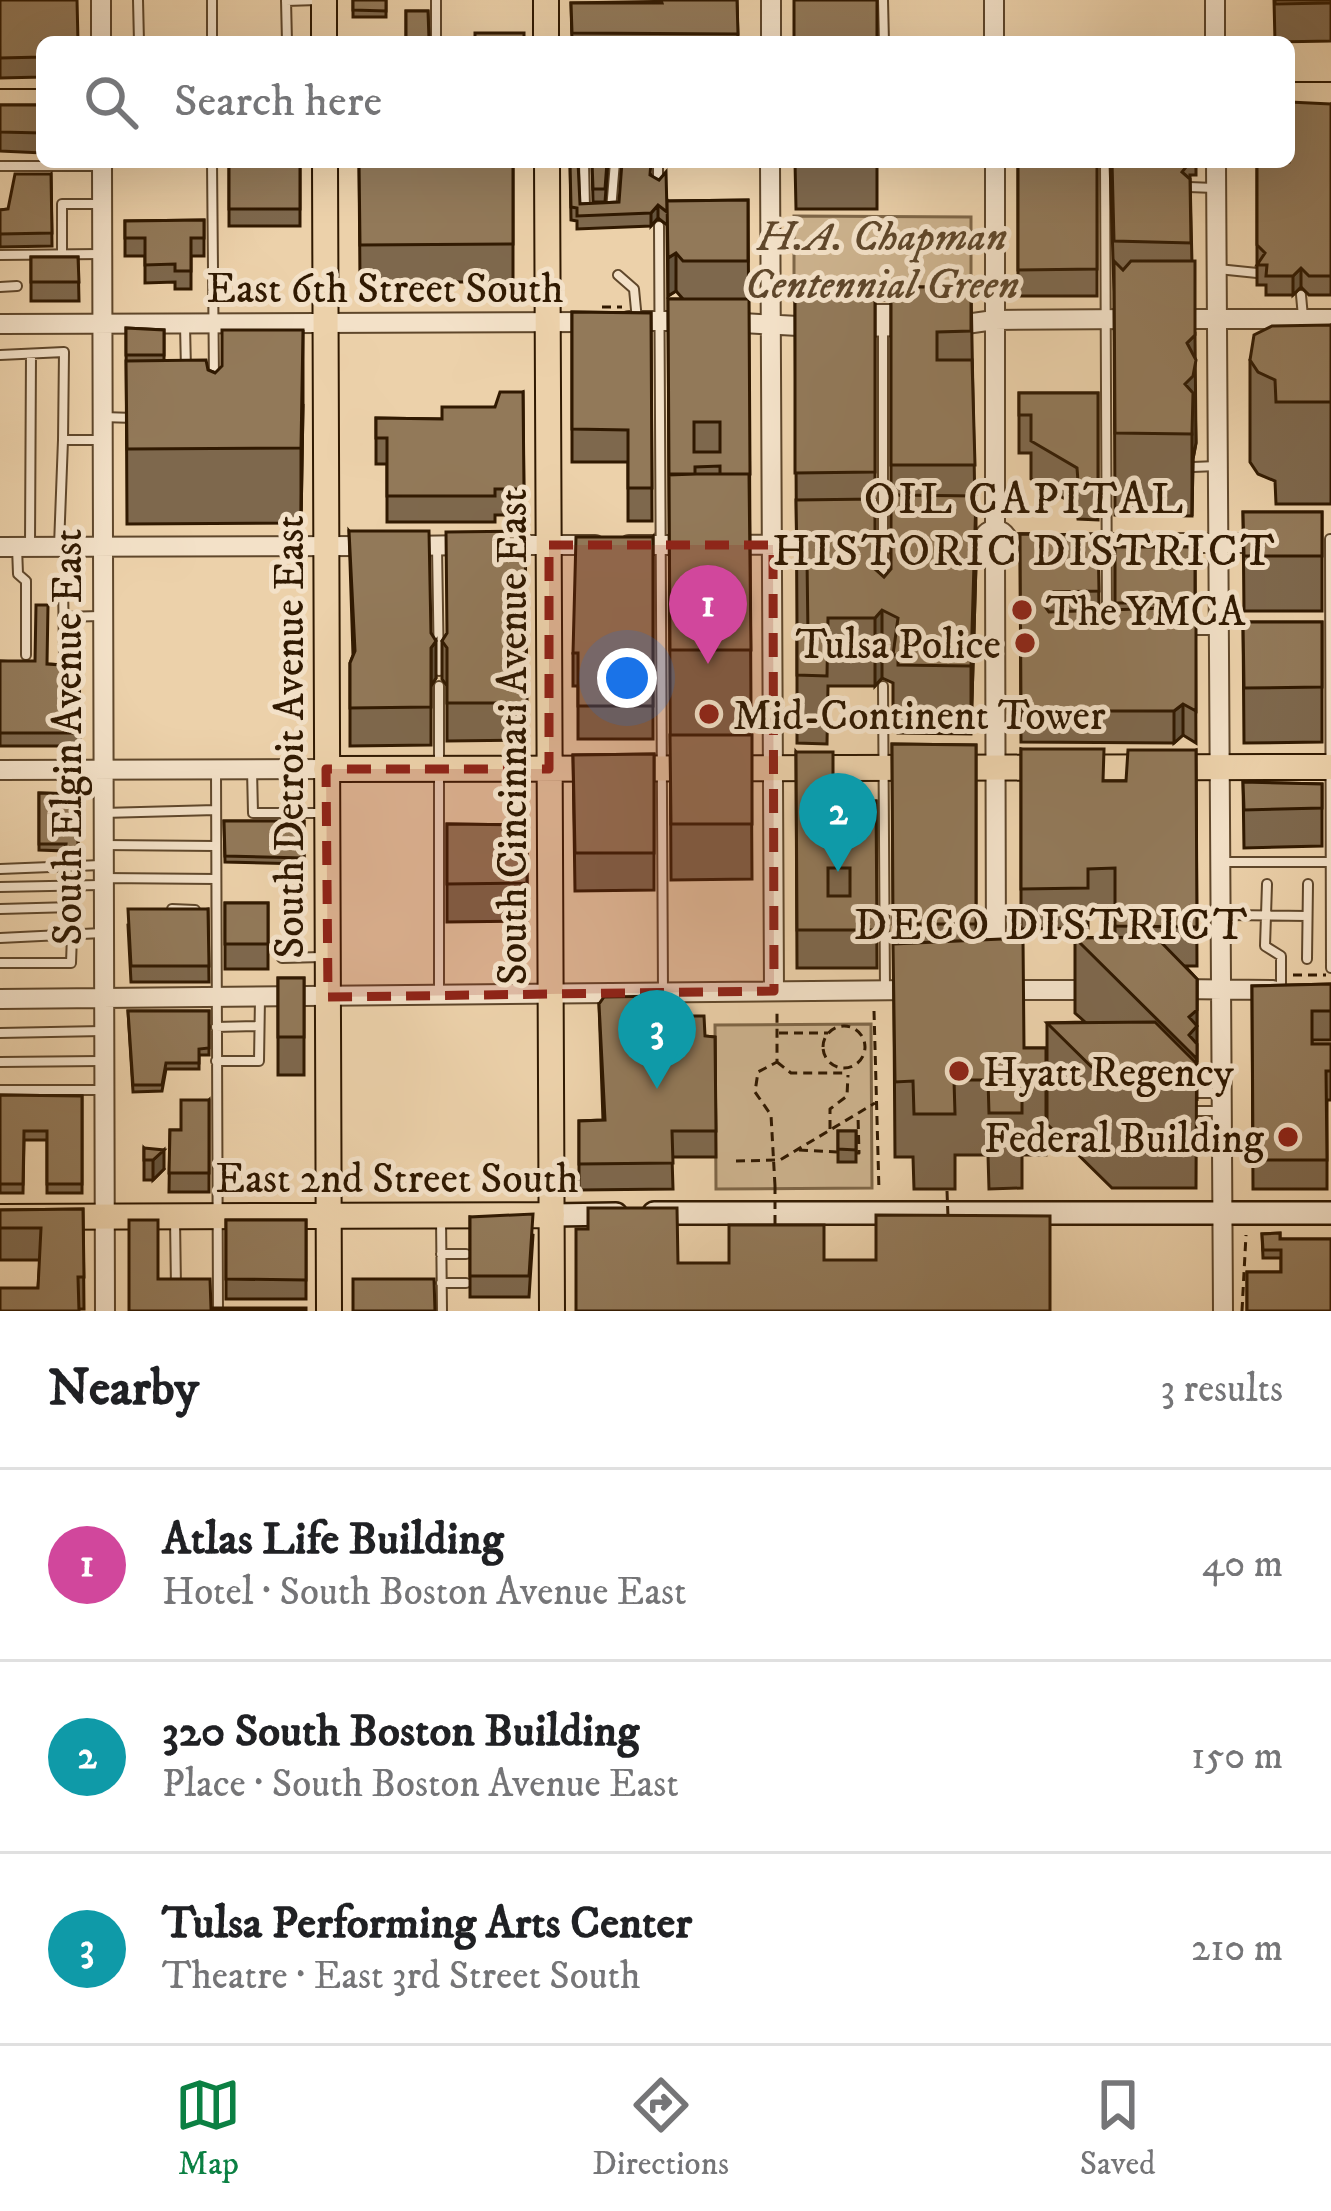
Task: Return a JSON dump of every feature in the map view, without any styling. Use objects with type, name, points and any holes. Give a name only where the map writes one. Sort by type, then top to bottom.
[{"type":"main road","points":[[324,0],[324,36]]},
{"type":"main road","points":[[546,0],[546,36]]},
{"type":"main road","points":[[1295,94],[1331,95]]},
{"type":"main road","points":[[0,102],[36,102]]},
{"type":"main road","name":"South Detroit Avenue East","points":[[325,168],[326,323],[315,390],[326,546],[329,1311]]},
{"type":"main road","name":"South Cincinnati Avenue East","points":[[547,168],[549,545],[560,631],[540,880],[551,994],[552,1311]]},
{"type":"main road","points":[[326,769],[550,769],[627,780],[662,770],[998,769],[1182,757],[1220,767],[1331,767]]},
{"type":"main road","name":"East 2nd Street South","points":[[0,1217],[1331,1213]]},
{"type":"street","points":[[101,0],[101,36]]},
{"type":"street","points":[[771,0],[771,36]]},
{"type":"street","points":[[994,0],[994,36]]},
{"type":"street","points":[[1215,0],[1215,36]]},
{"type":"street","name":"South Elgin Avenue East","points":[[102,168],[103,324],[109,383],[102,417],[105,1311]]},
{"type":"street","points":[[769,168],[761,228],[771,322],[775,1001]]},
{"type":"street","points":[[995,168],[998,769],[987,990],[1112,990]]},
{"type":"street","points":[[1216,168],[1207,222],[1216,269],[1224,639],[1220,767],[1227,805],[1219,915],[1222,1311]]},
{"type":"street","name":"East 6th Street South","points":[[0,325],[637,321],[670,316],[788,327],[970,314],[994,320],[1116,324],[1331,319]]},
{"type":"street","points":[[9,546],[1317,541]]},
{"type":"street","points":[[0,770],[326,769]]},
{"type":"street","points":[[0,999],[663,993],[775,1001],[932,990]]},
{"type":"street","points":[[1146,990],[1289,990]]},
{"type":"lane","points":[[138,0],[139,36]]},
{"type":"lane","points":[[212,0],[212,36]]},
{"type":"lane","points":[[287,36],[286,0],[324,0]]},
{"type":"lane","points":[[436,0],[436,36]]},
{"type":"lane","points":[[884,0],[884,36]]},
{"type":"lane","points":[[0,166],[36,165]]},
{"type":"lane","points":[[212,168],[214,400]]},
{"type":"lane","points":[[584,168],[585,209],[613,210],[614,168]]},
{"type":"lane","points":[[658,168],[658,185]]},
{"type":"lane","points":[[1105,168],[1116,324],[1107,626]]},
{"type":"lane","points":[[1189,188],[1216,188]]},
{"type":"lane","points":[[62,254],[62,204],[102,204]]},
{"type":"lane","points":[[659,226],[670,316],[659,545],[663,993]]},
{"type":"lane","points":[[0,255],[102,254]]},
{"type":"lane","points":[[1216,269],[1257,273]]},
{"type":"lane","points":[[618,275],[634,289],[637,321]]},
{"type":"lane","points":[[0,286],[17,286]]},
{"type":"lane","points":[[1301,295],[1303,319]]},
{"type":"lane","points":[[882,606],[883,320]]},
{"type":"lane","points":[[185,323],[186,383]]},
{"type":"lane","points":[[0,355],[64,352],[66,547],[73,572],[63,580],[64,654]]},
{"type":"lane","points":[[26,656],[26,581],[18,574],[9,546],[31,354]]},
{"type":"lane","points":[[214,381],[228,380]]},
{"type":"lane","points":[[102,417],[146,418]]},
{"type":"lane","points":[[1197,426],[1218,424]]},
{"type":"lane","points":[[63,440],[102,440]]},
{"type":"lane","points":[[1193,467],[1218,466]]},
{"type":"lane","points":[[1317,541],[1330,626],[1331,968]]},
{"type":"lane","points":[[437,545],[439,670]]},
{"type":"lane","points":[[64,617],[102,616]]},
{"type":"lane","points":[[1310,627],[1330,626]]},
{"type":"lane","points":[[1178,631],[1224,639]]},
{"type":"lane","points":[[1310,660],[1330,660]]},
{"type":"lane","points":[[439,686],[439,997]]},
{"type":"lane","points":[[883,686],[885,991]]},
{"type":"lane","points":[[216,769],[218,1311]]},
{"type":"lane","points":[[252,769],[253,813],[326,813]]},
{"type":"lane","points":[[1308,805],[1330,805]]},
{"type":"lane","points":[[103,813],[216,810]]},
{"type":"lane","points":[[0,887],[216,846]]},
{"type":"lane","points":[[1220,862],[1330,862]]},
{"type":"lane","points":[[0,869],[103,868],[216,878]]},
{"type":"lane","points":[[1267,884],[1265,946],[1281,956],[1289,990]]},
{"type":"lane","points":[[1307,959],[1308,884]]},
{"type":"lane","points":[[0,909],[74,908],[71,963],[0,964]]},
{"type":"lane","points":[[172,909],[215,910]]},
{"type":"lane","points":[[1219,915],[1307,916]]},
{"type":"lane","points":[[0,938],[103,933]]},
{"type":"lane","points":[[281,958],[328,957]]},
{"type":"lane","points":[[216,1061],[259,1061],[260,998]]},
{"type":"lane","points":[[216,1027],[259,1026]]},
{"type":"lane","points":[[0,1033],[104,1031]]},
{"type":"lane","points":[[0,1062],[104,1061]]},
{"type":"lane","points":[[0,1090],[104,1090]]},
{"type":"lane","points":[[1197,1093],[1220,1102]]},
{"type":"lane","points":[[1197,1112],[1220,1102]]},
{"type":"lane","points":[[1174,1131],[1188,1145],[1221,1145]]},
{"type":"lane","points":[[441,1216],[442,1311]]},
{"type":"lane","points":[[175,1217],[176,1294]]},
{"type":"lane","points":[[441,1254],[466,1254]]},
{"type":"lane","points":[[441,1283],[466,1283]]},
{"type":"path","points":[[775,1001],[777,1062]]},
{"type":"path","points":[[874,1011],[879,1191]]},
{"type":"path","points":[[777,1033],[828,1033],[848,1026],[865,1044],[875,1044]]},
{"type":"path","points":[[828,1033],[823,1046],[827,1060],[839,1067],[853,1066]]},
{"type":"path","points":[[830,1130],[830,1109],[847,1096],[848,1073],[865,1044]]},
{"type":"path","points":[[777,1062],[791,1073],[848,1073]]},
{"type":"path","points":[[775,1232],[771,1115],[754,1092],[758,1072],[777,1062]]},
{"type":"path","points":[[736,1161],[775,1161],[877,1102]]},
{"type":"path","points":[[798,1150],[860,1154],[858,1114]]},
{"type":"path","points":[[947,1189],[948,1227]]},
{"type":"path","points":[[1242,1311],[1246,1235]]},
{"type":"path","points":[[1242,1274],[1259,1274]]},
{"type":"highlighted area","points":[[549,545],[773,545],[774,991],[328,997],[326,769],[549,769]]},
{"type":"green space","name":"H.A. Chapman Centennial Green","points":[[794,216],[971,217],[971,301],[794,300]]},
{"type":"green space","points":[[871,1024],[872,1188],[716,1189],[715,1025]]},
{"type":"building","points":[[0,0],[77,0],[78,36],[36,36],[36,57],[0,58]]},
{"type":"building","points":[[353,0],[386,0],[386,11],[353,10]]},
{"type":"building","points":[[737,0],[738,34],[572,33],[571,3]]},
{"type":"building","points":[[794,0],[877,0],[877,36],[794,36]]},
{"type":"building","points":[[1275,0],[1331,0],[1331,3],[1275,4]]},
{"type":"building","points":[[406,11],[428,11],[429,36],[406,36]]},
{"type":"building","points":[[475,33],[524,33],[524,36]]},
{"type":"building","points":[[1295,102],[1331,104],[1331,276],[1309,276],[1301,268],[1293,276],[1266,276],[1267,265],[1257,265],[1265,253],[1257,245],[1257,168],[1295,168]]},
{"type":"building","points":[[0,105],[36,105],[36,133],[0,132]]},
{"type":"building","points":[[229,168],[300,168],[300,209],[229,209]]},
{"type":"building","points":[[359,168],[513,168],[513,244],[360,245]]},
{"type":"building","points":[[570,168],[578,168],[580,204],[619,202],[622,168],[651,168],[650,175],[659,180],[666,172],[667,212],[658,205],[651,213],[577,216],[577,208],[571,207]]},
{"type":"building","points":[[592,168],[607,168],[605,189],[593,189]]},
{"type":"building","points":[[1018,168],[1097,168],[1097,269],[1018,270]]},
{"type":"building","points":[[1112,168],[1185,168],[1182,172],[1190,179],[1191,243],[1114,241]]},
{"type":"building","points":[[15,174],[51,174],[52,233],[0,234],[0,210],[8,209]]},
{"type":"building","points":[[748,200],[748,261],[683,261],[676,253],[668,258],[667,201]]},
{"type":"building","points":[[204,220],[204,238],[191,238],[191,271],[175,271],[175,264],[145,265],[145,238],[125,238],[125,221]]},
{"type":"building","points":[[31,257],[78,257],[79,282],[31,282]]},
{"type":"building","points":[[1114,261],[1123,270],[1131,261],[1195,261],[1195,335],[1187,343],[1196,360],[1193,376],[1185,384],[1193,393],[1192,434],[1115,433]]},
{"type":"building","points":[[891,287],[971,287],[971,331],[937,332],[937,360],[972,360],[975,465],[891,465]]},
{"type":"building","points":[[795,296],[875,296],[875,472],[795,473]]},
{"type":"building","points":[[668,299],[749,299],[750,474],[720,474],[720,466],[669,475]],"holes":[[[694,422],[720,422],[720,452],[694,452]]]},
{"type":"building","points":[[572,312],[651,313],[652,488],[628,488],[628,430],[572,429]]},
{"type":"building","points":[[1331,325],[1331,402],[1276,402],[1275,380],[1258,372],[1250,360],[1254,335],[1272,326]]},
{"type":"building","points":[[126,328],[164,330],[164,355],[126,355]]},
{"type":"building","points":[[222,330],[303,330],[301,448],[127,449],[126,361],[206,360],[208,370],[215,373],[222,366]]},
{"type":"building","points":[[500,392],[523,392],[524,489],[495,489],[495,496],[387,496],[387,438],[376,438],[376,418],[442,419],[442,407],[495,407]]},
{"type":"building","points":[[1019,393],[1098,393],[1098,482],[1078,481],[1077,468],[1031,441],[1031,415],[1019,415]]},
{"type":"building","points":[[669,474],[749,474],[751,650],[670,650]]},
{"type":"building","points":[[891,495],[976,496],[971,666],[898,665],[898,655],[893,655],[898,618],[882,610],[875,618],[828,618],[827,676],[797,675],[797,635],[808,635],[807,559],[797,559],[796,500],[875,499],[875,569],[884,577],[891,569]]},
{"type":"building","points":[[1243,512],[1322,512],[1322,556],[1244,556]]},
{"type":"building","points":[[349,531],[429,531],[431,633],[436,641],[431,648],[431,707],[350,708],[350,663],[355,651]]},
{"type":"building","points":[[525,531],[527,703],[447,703],[447,648],[442,641],[447,633],[446,532]]},
{"type":"building","points":[[1020,534],[1098,535],[1099,591],[1049,592],[1044,605],[1049,612],[1196,607],[1196,711],[1183,704],[1174,711],[1021,711]]},
{"type":"building","points":[[576,537],[653,537],[653,706],[578,706],[578,653],[573,653]]},
{"type":"building","points":[[1115,547],[1195,547],[1195,603],[1115,603]]},
{"type":"building","points":[[36,605],[48,605],[47,664],[79,666],[80,733],[0,733],[0,661],[35,661]]},
{"type":"building","points":[[1243,622],[1322,622],[1322,687],[1244,688]]},
{"type":"building","points":[[670,735],[752,735],[752,824],[671,824]]},
{"type":"building","points":[[892,744],[976,745],[976,924],[893,924]]},
{"type":"building","points":[[1021,749],[1104,749],[1103,781],[1126,781],[1128,750],[1196,750],[1197,927],[1115,926],[1115,868],[1088,869],[1088,888],[1021,889]]},
{"type":"building","points":[[796,752],[833,752],[833,801],[876,801],[877,930],[797,930]],"holes":[[[828,868],[850,868],[850,896],[828,896]]]},
{"type":"building","points":[[654,754],[654,853],[575,853],[573,755]]},
{"type":"building","points":[[1243,782],[1322,784],[1322,808],[1244,810]]},
{"type":"building","points":[[39,793],[78,794],[78,851],[65,852],[66,844],[39,844]]},
{"type":"building","points":[[224,821],[304,821],[304,858],[225,856]]},
{"type":"building","points":[[447,824],[527,825],[527,883],[447,884]]},
{"type":"building","points":[[225,903],[268,903],[268,944],[225,944]]},
{"type":"building","points":[[128,909],[208,909],[209,966],[131,966]]},
{"type":"building","points":[[1156,937],[1197,979],[1197,1010],[1189,1017],[1197,1026],[1189,1035],[1197,1044],[1197,1059],[1075,938]]},
{"type":"building","points":[[1023,938],[1024,1048],[1046,1048],[1046,1080],[1022,1080],[1022,1113],[989,1113],[988,1080],[954,1080],[955,1114],[914,1114],[913,1081],[895,1082],[893,944]]},
{"type":"building","points":[[278,978],[304,978],[304,1037],[278,1037]]},
{"type":"building","name":"Federal Building","points":[[1331,984],[1331,1011],[1312,1011],[1312,1044],[1331,1044],[1331,1071],[1326,1071],[1327,1160],[1253,1160],[1252,986]]},
{"type":"building","points":[[666,996],[675,1004],[675,1016],[704,1016],[705,1036],[715,1037],[716,1131],[672,1131],[673,1163],[579,1164],[579,1121],[605,1120],[599,1004],[604,997]]},
{"type":"building","points":[[128,1011],[209,1011],[209,1048],[199,1049],[199,1063],[166,1063],[162,1085],[133,1085]]},
{"type":"building","points":[[1155,1022],[1196,1063],[1196,1087],[1112,1087],[1047,1023]]},
{"type":"building","points":[[0,1095],[82,1096],[82,1184],[47,1184],[47,1131],[24,1131],[23,1184],[0,1184]]},
{"type":"building","points":[[181,1100],[209,1100],[209,1173],[169,1173],[170,1130],[181,1130]]},
{"type":"building","points":[[838,1131],[856,1131],[856,1150],[838,1149]]},
{"type":"building","points":[[144,1148],[164,1150],[153,1160],[144,1160]]},
{"type":"building","points":[[588,1208],[677,1208],[678,1263],[729,1263],[729,1225],[824,1225],[824,1260],[876,1260],[876,1215],[1050,1216],[1050,1311],[576,1311],[576,1229],[588,1229]]},
{"type":"building","points":[[83,1209],[84,1277],[78,1277],[79,1311],[0,1311],[0,1288],[38,1288],[41,1228],[0,1228],[0,1210]]},
{"type":"building","points":[[533,1214],[529,1276],[470,1276],[470,1217]]},
{"type":"building","points":[[129,1220],[158,1220],[158,1279],[210,1279],[211,1308],[306,1311],[129,1311]]},
{"type":"building","points":[[226,1220],[306,1220],[306,1280],[226,1279]]},
{"type":"building","points":[[1280,1233],[1280,1239],[1331,1239],[1331,1311],[1247,1311],[1247,1272],[1281,1272],[1281,1250],[1263,1250],[1262,1234]]},
{"type":"building","points":[[353,1279],[434,1279],[435,1311],[353,1311]]},
{"type":"place","name":"The YMCA","points":[[1022,610]]},
{"type":"place","name":"Tulsa Police","points":[[1025,643]]},
{"type":"place","name":"Atlas Life Building","points":[[708,664]]},
{"type":"place","name":"Mid-Continent Tower","points":[[709,714]]},
{"type":"place","name":"320 South Boston Building","points":[[838,872]]},
{"type":"place","name":"Hyatt Regency","points":[[959,1071]]},
{"type":"place","name":"Tulsa Performing Arts Center","points":[[657,1089]]},
{"type":"place","name":"Federal Building","points":[[1288,1137]]},
{"type":"district","name":"OIL CAPITAL HISTORIC DISTRICT","points":[[1025,523]]},
{"type":"district","name":"DECO DISTRICT","points":[[1052,923]]}]
